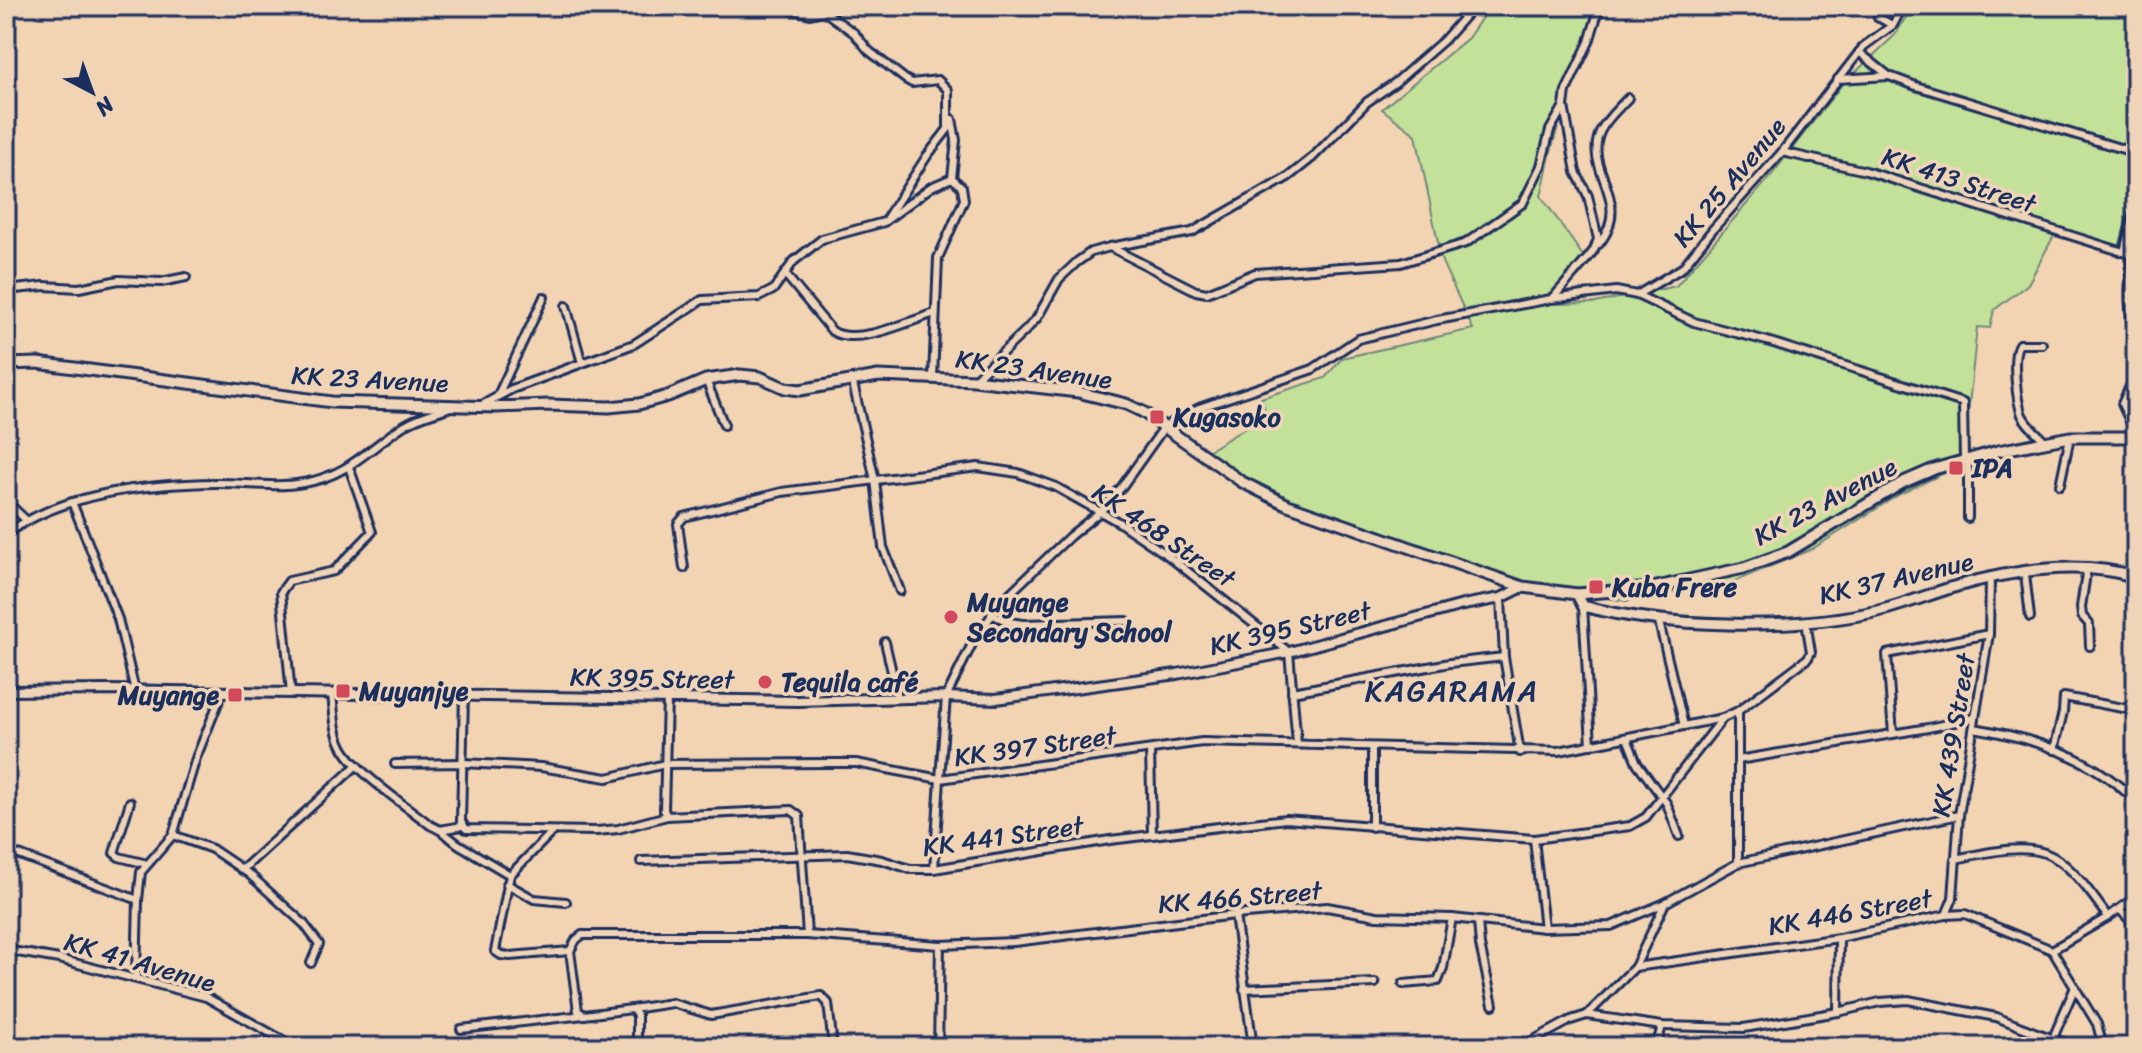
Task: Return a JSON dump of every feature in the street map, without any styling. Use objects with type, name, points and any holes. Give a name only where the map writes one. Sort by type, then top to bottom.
[{"type":"main road","name":"KK 23 Avenue","points":[[6,364],[37,363],[318,400],[479,407],[624,405],[668,396],[706,380],[740,375],[760,377],[785,388],[800,390],[878,376],[974,380],[1078,392],[1126,404],[1165,426],[1242,482],[1276,500],[1523,587],[1577,594],[1652,588],[1744,568],[1788,552],[1904,482],[1966,460],[2044,440],[2136,436]]},
{"type":"main road","name":"KK 37 Avenue","points":[[1583,606],[1606,612],[1715,623],[1806,622],[1874,612],[1990,579],[2025,574],[2087,567],[2110,569],[2136,577]]},
{"type":"main road","points":[[1577,594],[1583,606]]},
{"type":"street","points":[[775,6],[810,14],[847,6]]},
{"type":"street","points":[[974,380],[1037,318],[1059,279],[1091,252],[1192,232],[1288,177],[1312,158],[1367,102],[1396,82],[1444,40],[1474,6]]},
{"type":"street","points":[[1594,250],[1598,239],[1595,219],[1576,172],[1564,106],[1566,91],[1589,42],[1600,6]]},
{"type":"street","points":[[1875,6],[1878,17],[1893,25],[1903,6]]},
{"type":"street","points":[[824,11],[854,33],[869,51],[905,79],[912,83],[938,80],[948,90],[948,129],[884,222]]},
{"type":"street","name":"KK 25 Avenue","points":[[1637,295],[1682,268],[1782,152],[1859,52],[1893,25]]},
{"type":"street","points":[[1859,52],[1889,76]]},
{"type":"street","points":[[1838,79],[1889,76],[2136,153]]},
{"type":"street","points":[[1551,299],[1594,250],[1610,223],[1613,209],[1599,164],[1597,144],[1605,123],[1628,98]]},
{"type":"street","points":[[1110,247],[1182,284],[1207,293],[1255,273],[1401,263],[1423,257],[1466,243],[1523,203],[1541,166],[1550,130],[1564,106]]},
{"type":"street","points":[[949,112],[956,140],[952,178]]},
{"type":"street","name":"KK 413 Street","points":[[1782,152],[1866,171],[2134,256]]},
{"type":"street","points":[[479,407],[498,396],[634,344],[702,300],[766,295],[807,250],[822,239],[884,222],[923,193],[952,178]]},
{"type":"street","points":[[933,378],[938,258],[964,200],[962,187],[952,178]]},
{"type":"street","points":[[2124,252],[2136,204]]},
{"type":"street","points":[[2134,256],[2129,277],[2136,333]]},
{"type":"street","points":[[785,274],[839,336],[866,335],[935,313]]},
{"type":"street","points":[[6,290],[44,286],[79,288],[119,280],[161,282],[186,277]]},
{"type":"street","name":"KK 397 Street","points":[[1637,295],[1599,292],[1551,299],[1437,320],[1358,339],[1313,369],[1199,408],[1165,426],[1101,511],[1070,536],[991,614],[975,638],[946,697],[940,779],[1202,742],[1559,751],[1723,718]]},
{"type":"street","points":[[1637,295],[1694,322],[1767,341],[1963,403],[1968,518]]},
{"type":"street","points":[[498,396],[544,297]]},
{"type":"street","points":[[566,306],[582,363]]},
{"type":"street","points":[[2042,344],[2019,344],[2014,359],[2021,412],[2044,440]]},
{"type":"street","points":[[2136,373],[2122,404],[2136,436]]},
{"type":"street","points":[[852,379],[875,480],[883,547],[900,591]]},
{"type":"street","points":[[706,380],[724,425]]},
{"type":"street","points":[[6,534],[27,521],[72,502],[99,495],[185,484],[303,483],[328,477],[349,467],[406,424],[453,406]]},
{"type":"street","points":[[2060,485],[2070,437]]},
{"type":"street","points":[[291,694],[281,592],[284,586],[289,581],[334,571],[372,532],[349,467]]},
{"type":"street","name":"KK 468 Street","points":[[684,568],[678,524],[681,519],[782,492],[978,467],[1018,473],[1056,487],[1101,511],[1167,555],[1289,652]]},
{"type":"street","points":[[6,501],[27,521]]},
{"type":"street","points":[[72,502],[118,619],[135,691]]},
{"type":"street","points":[[2136,508],[2133,519],[2136,521]]},
{"type":"street","points":[[2087,567],[2081,614],[2089,624],[2090,646]]},
{"type":"street","points":[[2025,574],[2030,617]]},
{"type":"street","name":"KK 439 Street","points":[[1946,915],[1953,898],[1959,815],[1989,634],[1990,579]]},
{"type":"street","name":"KK 395 Street","points":[[6,691],[798,701],[946,697],[996,699],[1177,674],[1289,652],[1463,605],[1501,598],[1523,587]]},
{"type":"street","points":[[1501,598],[1504,657],[1520,752]]},
{"type":"street","points":[[1583,606],[1591,745]]},
{"type":"street","points":[[991,614],[1023,624],[1127,621]]},
{"type":"street","points":[[1658,618],[1684,726]]},
{"type":"street","name":"KK 441 Street","points":[[641,861],[847,854],[910,869],[934,869],[1152,835],[1286,819],[1534,839],[1630,826],[1646,817],[1723,718],[1738,711],[1808,658],[1811,652],[1806,622]]},
{"type":"street","points":[[1893,734],[1887,654],[1989,634]]},
{"type":"street","points":[[885,642],[898,698]]},
{"type":"street","points":[[1289,652],[1297,744]]},
{"type":"street","points":[[1292,692],[1450,663],[1504,657]]},
{"type":"street","points":[[136,977],[141,872],[173,835],[196,758],[222,693]]},
{"type":"street","points":[[332,694],[342,749],[357,765],[430,825],[510,875]]},
{"type":"street","points":[[462,826],[464,695]]},
{"type":"street","points":[[667,697],[664,810],[667,816]]},
{"type":"street","points":[[2054,750],[2064,697],[2128,709],[2136,715]]},
{"type":"street","points":[[1738,711],[1738,863]]},
{"type":"street","points":[[1738,760],[1974,718]]},
{"type":"street","points":[[1974,728],[2014,735],[2100,769],[2136,802]]},
{"type":"street","points":[[1627,738],[1637,763],[1670,810],[1679,836]]},
{"type":"street","points":[[1372,748],[1372,827]]},
{"type":"street","points":[[1150,750],[1152,835]]},
{"type":"street","points":[[395,764],[541,767],[607,778],[665,764],[856,763],[940,779],[934,869]]},
{"type":"street","points":[[242,870],[357,765]]},
{"type":"street","points":[[130,802],[114,853],[147,864]]},
{"type":"street","points":[[440,830],[462,826],[466,829],[553,831],[618,829],[667,816],[791,810],[799,816],[807,935]]},
{"type":"street","name":"KK 466 Street","points":[[570,951],[582,935],[807,935],[940,945],[1047,939],[1235,915],[1327,907],[1377,916],[1452,918],[1544,928],[1611,926],[1665,903],[1738,863],[1959,815]]},
{"type":"street","points":[[553,831],[510,875],[495,951],[510,956],[570,951],[575,1004],[584,1015]]},
{"type":"street","points":[[173,835],[212,849],[242,870],[304,924],[319,944],[311,963]]},
{"type":"street","points":[[1534,839],[1544,928]]},
{"type":"street","points":[[1955,859],[2005,849],[2036,849],[2067,865],[2081,878],[2108,917]]},
{"type":"street","points":[[6,850],[138,900]]},
{"type":"street","points":[[507,884],[534,899],[566,902]]},
{"type":"street","points":[[2103,1047],[2097,1024],[2052,950],[2120,910],[2136,897]]},
{"type":"street","points":[[1953,898],[1965,914]]},
{"type":"street","points":[[1521,1047],[1587,1015],[1635,967],[1665,903]]},
{"type":"street","points":[[2120,910],[2136,926]]},
{"type":"street","name":"KK 446 Street","points":[[1635,967],[1839,938],[1946,915],[1965,914],[2052,950]]},
{"type":"street","points":[[1232,1047],[1253,1046],[1235,915]]},
{"type":"street","points":[[1403,984],[1438,981],[1452,918]]},
{"type":"street","points":[[1478,921],[1493,1005]]},
{"type":"street","points":[[1838,1012],[1839,938]]},
{"type":"street","points":[[938,1047],[940,945]]},
{"type":"street","name":"KK 41 Avenue","points":[[6,950],[136,977],[206,997],[288,1043],[302,1047]]},
{"type":"street","points":[[1244,989],[1375,983]]},
{"type":"street","points":[[2055,1047],[2053,1038],[2075,987]]},
{"type":"street","points":[[461,1029],[672,1003],[711,1015],[821,996],[828,1003],[833,1047]]},
{"type":"street","points":[[1587,1015],[1662,1026],[1744,1028],[1880,1002],[1908,1000],[1996,1017],[2077,1047]]},
{"type":"street","points":[[632,1009],[637,1015],[637,1047]]},
{"type":"street","points":[[1656,1047],[1662,1026]]},
{"type":"street","points":[[2012,1047],[2037,1033]]},
{"type":"green space","points":[[1490,6],[1595,6],[1552,147],[1541,196],[1583,256],[1558,304],[1595,303],[1676,286],[1770,177],[1841,86],[1895,35],[1913,6],[2136,6],[2136,182],[2119,248],[2058,228],[2028,284],[1994,310],[1990,328],[1977,327],[1963,464],[1900,494],[1812,549],[1733,582],[1626,601],[1525,585],[1270,495],[1206,452],[1267,415],[1261,398],[1325,378],[1342,358],[1473,329],[1442,262],[1416,135],[1382,109],[1468,38]]},
{"type":"place","name":"Kugasoko","points":[[1157,417]]},
{"type":"place","name":"IPA","points":[[1956,468]]},
{"type":"place","name":"Kuba Frere","points":[[1596,587]]},
{"type":"place","name":"Muyange Secondary School","points":[[951,617]]},
{"type":"place","name":"Tequila café","points":[[765,682]]},
{"type":"place","name":"Muyanjye","points":[[343,691]]},
{"type":"place","name":"Muyange","points":[[235,695]]},
{"type":"district","name":"KAGARAMA","points":[[1452,691]]}]
